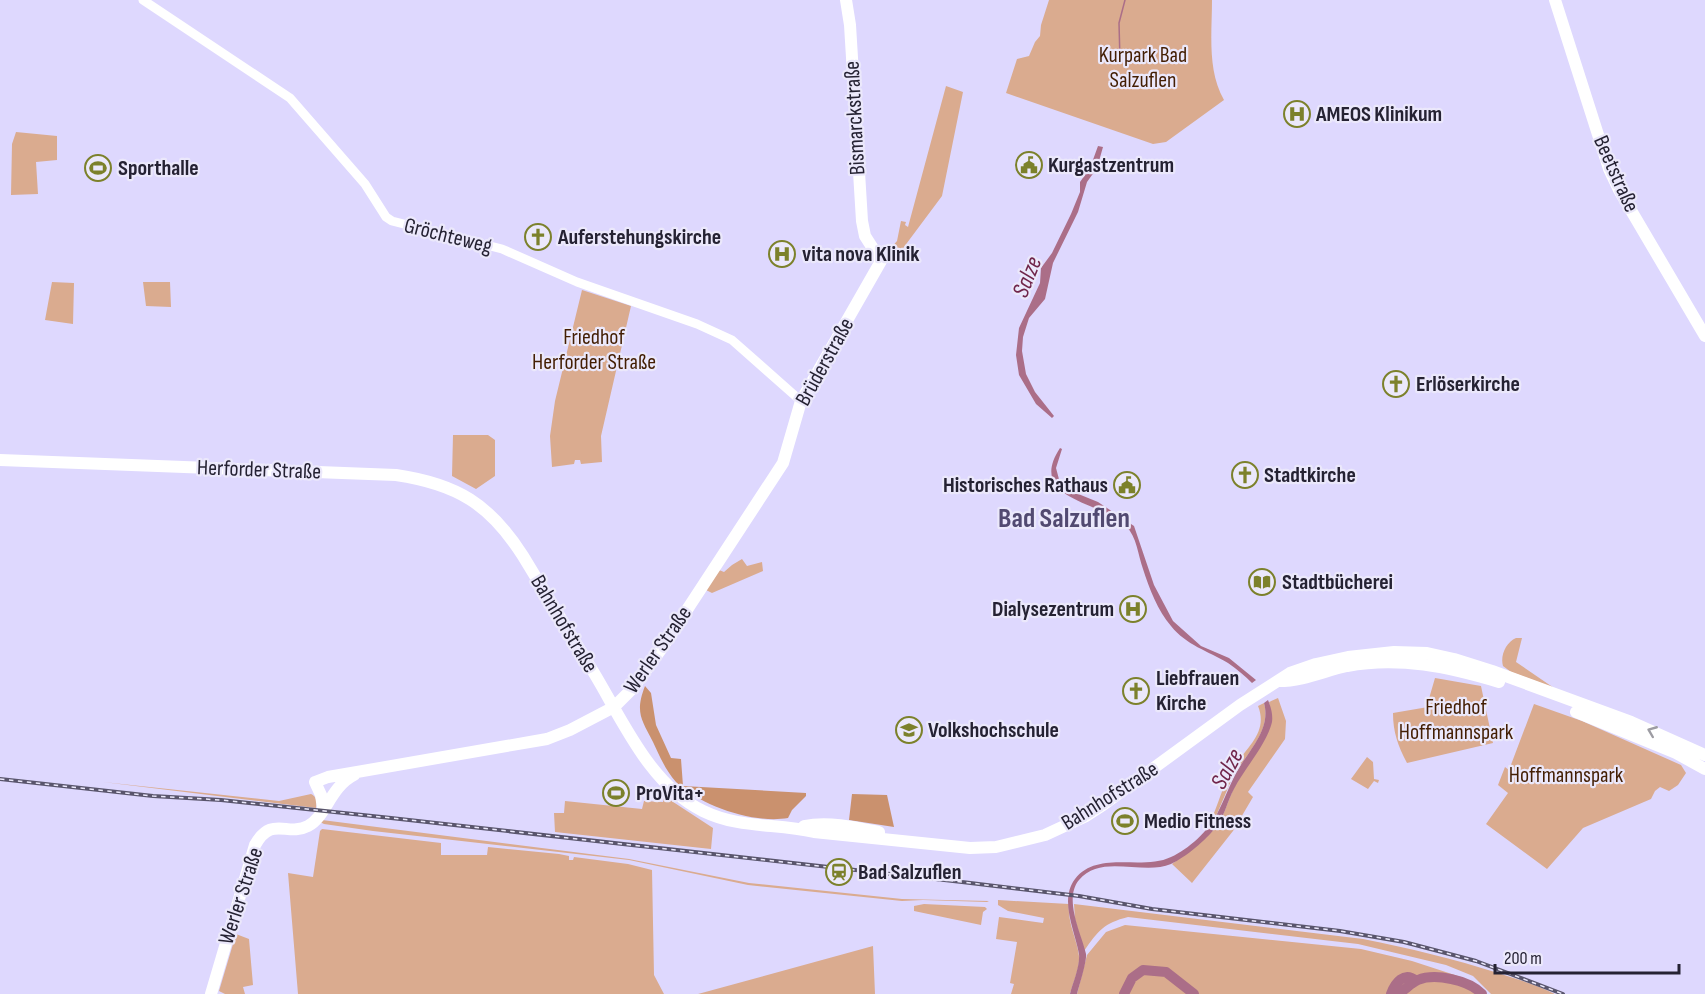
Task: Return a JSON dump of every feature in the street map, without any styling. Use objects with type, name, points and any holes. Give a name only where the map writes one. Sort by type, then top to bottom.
[{"type":"main road","name":"Bismarckstraße","points":[[846,0],[850,25],[862,220],[865,236],[880,259],[880,263]]},
{"type":"main road","name":"Beetstraße","points":[[1555,0],[1609,169],[1705,336]]},
{"type":"main road","name":"Brüderstraße","points":[[762,496],[787,452],[801,401],[880,263]]},
{"type":"main road","name":"Herforder Straße","points":[[0,460],[396,475],[443,486],[478,504],[503,526]]},
{"type":"main road","name":"Werler Straße","points":[[323,808],[321,795],[315,782],[366,769],[547,739],[614,707],[633,688],[662,648],[762,496]]},
{"type":"main road","name":"Bahnhofstraße","points":[[503,526],[523,555],[647,760],[671,789],[684,799],[701,810],[744,824],[796,828],[814,824],[853,827],[918,842],[960,848],[996,847],[1034,838],[1065,826],[1117,796],[1260,691],[1290,673],[1348,657],[1394,652],[1427,653],[1492,671],[1631,722],[1705,755]]},
{"type":"main road","points":[[1279,681],[1293,681],[1348,666],[1376,663],[1409,663],[1456,669],[1499,682],[1586,716],[1676,753],[1705,768]]},
{"type":"main road","name":"Werler Straße","points":[[211,994],[255,845],[260,837],[273,828],[300,829],[314,822],[340,784],[366,769]]},
{"type":"street","name":"Gröchteweg","points":[[143,0],[291,98],[365,184],[386,217],[392,222],[502,249],[577,282],[697,324],[732,340],[801,401]]},
{"type":"green space","name":"Kurpark Bad Salzuflen","points":[[1049,0],[1212,0],[1213,64],[1224,100],[1166,142],[1153,144],[1006,93],[1017,59],[1029,56],[1040,36]]},
{"type":"green space","points":[[946,86],[963,92],[942,196],[898,255],[890,249],[897,241],[901,221],[906,222],[905,225],[908,227]]},
{"type":"green space","points":[[16,132],[57,136],[57,160],[36,162],[38,194],[11,195],[12,144]]},
{"type":"green space","points":[[52,282],[74,283],[73,324],[45,320]]},
{"type":"green space","points":[[143,282],[170,282],[171,307],[146,306]]},
{"type":"green space","name":"Friedhof Herforder Straße","points":[[582,290],[631,306],[601,436],[602,462],[581,464],[580,460],[575,460],[574,464],[552,467],[550,436],[555,401]]},
{"type":"green space","points":[[453,435],[488,435],[495,440],[495,476],[476,489],[452,476]]},
{"type":"green space","points":[[742,559],[747,566],[762,562],[763,571],[712,593],[706,590],[719,570],[724,572]]},
{"type":"green space","points":[[1516,638],[1522,638],[1516,662],[1554,688],[1511,672],[1503,666],[1502,658],[1505,650]]},
{"type":"green space","name":"Friedhof Hoffmannspark","points":[[1435,678],[1481,686],[1493,743],[1407,763],[1397,739],[1393,713],[1428,707]]},
{"type":"green space","points":[[1278,698],[1286,721],[1285,739],[1248,792],[1253,797],[1233,831],[1192,883],[1172,864],[1200,843],[1218,824],[1233,790],[1264,736],[1270,713],[1269,702]]},
{"type":"green space","points":[[1264,703],[1264,723],[1261,733],[1233,777],[1216,816],[1214,813],[1227,779],[1258,732],[1261,716],[1258,706]]},
{"type":"green space","name":"Hoffmannspark","points":[[1534,704],[1582,721],[1681,765],[1686,773],[1678,785],[1669,791],[1660,787],[1651,799],[1583,828],[1547,869],[1486,824],[1508,793],[1498,785],[1505,767],[1509,770]]},
{"type":"green space","points":[[1367,757],[1373,762],[1374,779],[1379,780],[1378,783],[1374,781],[1368,789],[1351,779]]},
{"type":"green space","points":[[103,782],[279,801],[311,794],[315,798],[316,808]]},
{"type":"green space","points":[[664,796],[713,828],[711,849],[555,832],[554,813],[564,813],[565,801],[642,809],[644,801],[663,802]]},
{"type":"green space","points":[[322,820],[629,859],[749,883],[902,899],[989,901],[902,901],[748,885],[629,860],[373,831],[324,824],[320,822]]},
{"type":"green space","points":[[322,829],[441,843],[441,855],[487,855],[488,847],[559,854],[569,856],[569,860],[573,860],[574,857],[628,864],[652,870],[654,975],[664,994],[298,994],[288,873],[313,877]]},
{"type":"green space","points":[[998,900],[1069,904],[1069,917],[1079,956],[1070,994],[1011,994],[1014,984],[1010,983],[1017,942],[996,939],[999,917],[1043,923],[1044,918],[1008,911],[998,905]]},
{"type":"green space","points":[[924,904],[985,907],[987,909],[983,912],[981,925],[914,911],[914,906]]},
{"type":"green space","points":[[1074,904],[1363,939],[1465,963],[1527,982],[1555,994],[1491,994],[1473,976],[1446,965],[1358,944],[1128,917],[1102,929],[1084,951],[1075,919]]},
{"type":"green space","points":[[1125,925],[1361,949],[1412,961],[1461,977],[1477,994],[1077,994],[1087,955],[1106,932]]},
{"type":"green space","points":[[236,934],[249,939],[253,985],[243,987],[245,994],[225,994],[219,991]]},
{"type":"green space","points":[[873,946],[875,994],[698,994]]},
{"type":"shaded area","points":[[1098,146],[1103,147],[1097,168],[1087,182],[1078,212],[1053,263],[1045,299],[1029,318],[1023,337],[1022,351],[1026,374],[1035,392],[1054,416],[1052,418],[1036,404],[1019,375],[1016,355],[1019,328],[1040,283],[1041,268],[1052,253],[1071,214],[1080,192],[1080,182],[1090,168]]},
{"type":"shaded area","points":[[1060,448],[1062,449],[1056,468],[1060,483],[1066,489],[1098,502],[1134,526],[1154,585],[1173,621],[1201,646],[1229,658],[1256,680],[1252,683],[1228,663],[1183,638],[1171,626],[1151,591],[1130,530],[1115,518],[1071,497],[1059,489],[1052,479],[1052,465]]},
{"type":"shaded area","points":[[645,686],[651,693],[656,725],[671,758],[681,759],[683,786],[806,793],[806,796],[792,810],[788,818],[774,819],[744,816],[713,806],[687,791],[669,773],[643,721],[640,702]]},
{"type":"shaded area","points":[[1268,700],[1272,719],[1265,739],[1238,781],[1219,822],[1201,843],[1171,864],[1148,868],[1110,866],[1088,872],[1079,880],[1073,897],[1073,907],[1086,957],[1077,994],[1070,994],[1079,959],[1068,906],[1070,887],[1075,879],[1085,870],[1096,865],[1159,861],[1178,854],[1197,839],[1209,827],[1236,774],[1259,737],[1265,721],[1264,703]]},
{"type":"shaded area","points":[[852,794],[887,795],[894,827],[849,820]]},
{"type":"waterway","name":"Salze","points":[[1120,60],[1119,23],[1125,0]]},
{"type":"waterway","points":[[1124,994],[1132,978],[1143,970],[1166,972],[1194,994]]},
{"type":"waterway","points":[[1391,994],[1400,980],[1408,977],[1416,981]]},
{"type":"waterway","points":[[1398,994],[1418,980],[1433,977],[1461,982],[1482,994]]},
{"type":"railway","points":[[0,779],[391,818],[962,882],[1079,896],[1152,909],[1340,931],[1404,942],[1476,961],[1563,994]]},
{"type":"place","name":"AMEOS Klinikum","points":[[1297,114]]},
{"type":"place","name":"Kurgastzentrum","points":[[1029,165]]},
{"type":"place","name":"Sporthalle","points":[[98,168]]},
{"type":"place","name":"Auferstehungskirche","points":[[538,237]]},
{"type":"place","name":"vita nova Klinik","points":[[782,254]]},
{"type":"place","name":"Erlöserkirche","points":[[1396,384]]},
{"type":"place","name":"Stadtkirche","points":[[1245,475]]},
{"type":"place","name":"Historisches Rathaus","points":[[1127,485]]},
{"type":"place","name":"Stadtbücherei","points":[[1262,582]]},
{"type":"place","name":"Dialysezentrum","points":[[1133,609]]},
{"type":"place","name":"Liebfrauen Kirche","points":[[1136,691]]},
{"type":"place","name":"Volkshochschule","points":[[909,730]]},
{"type":"place","name":"ProVita+","points":[[616,793]]},
{"type":"place","name":"Medio Fitness","points":[[1125,821]]},
{"type":"place","name":"Bad Salzuflen","points":[[839,872]]},
{"type":"district","name":"Bad Salzuflen","points":[[1064,518]]}]
